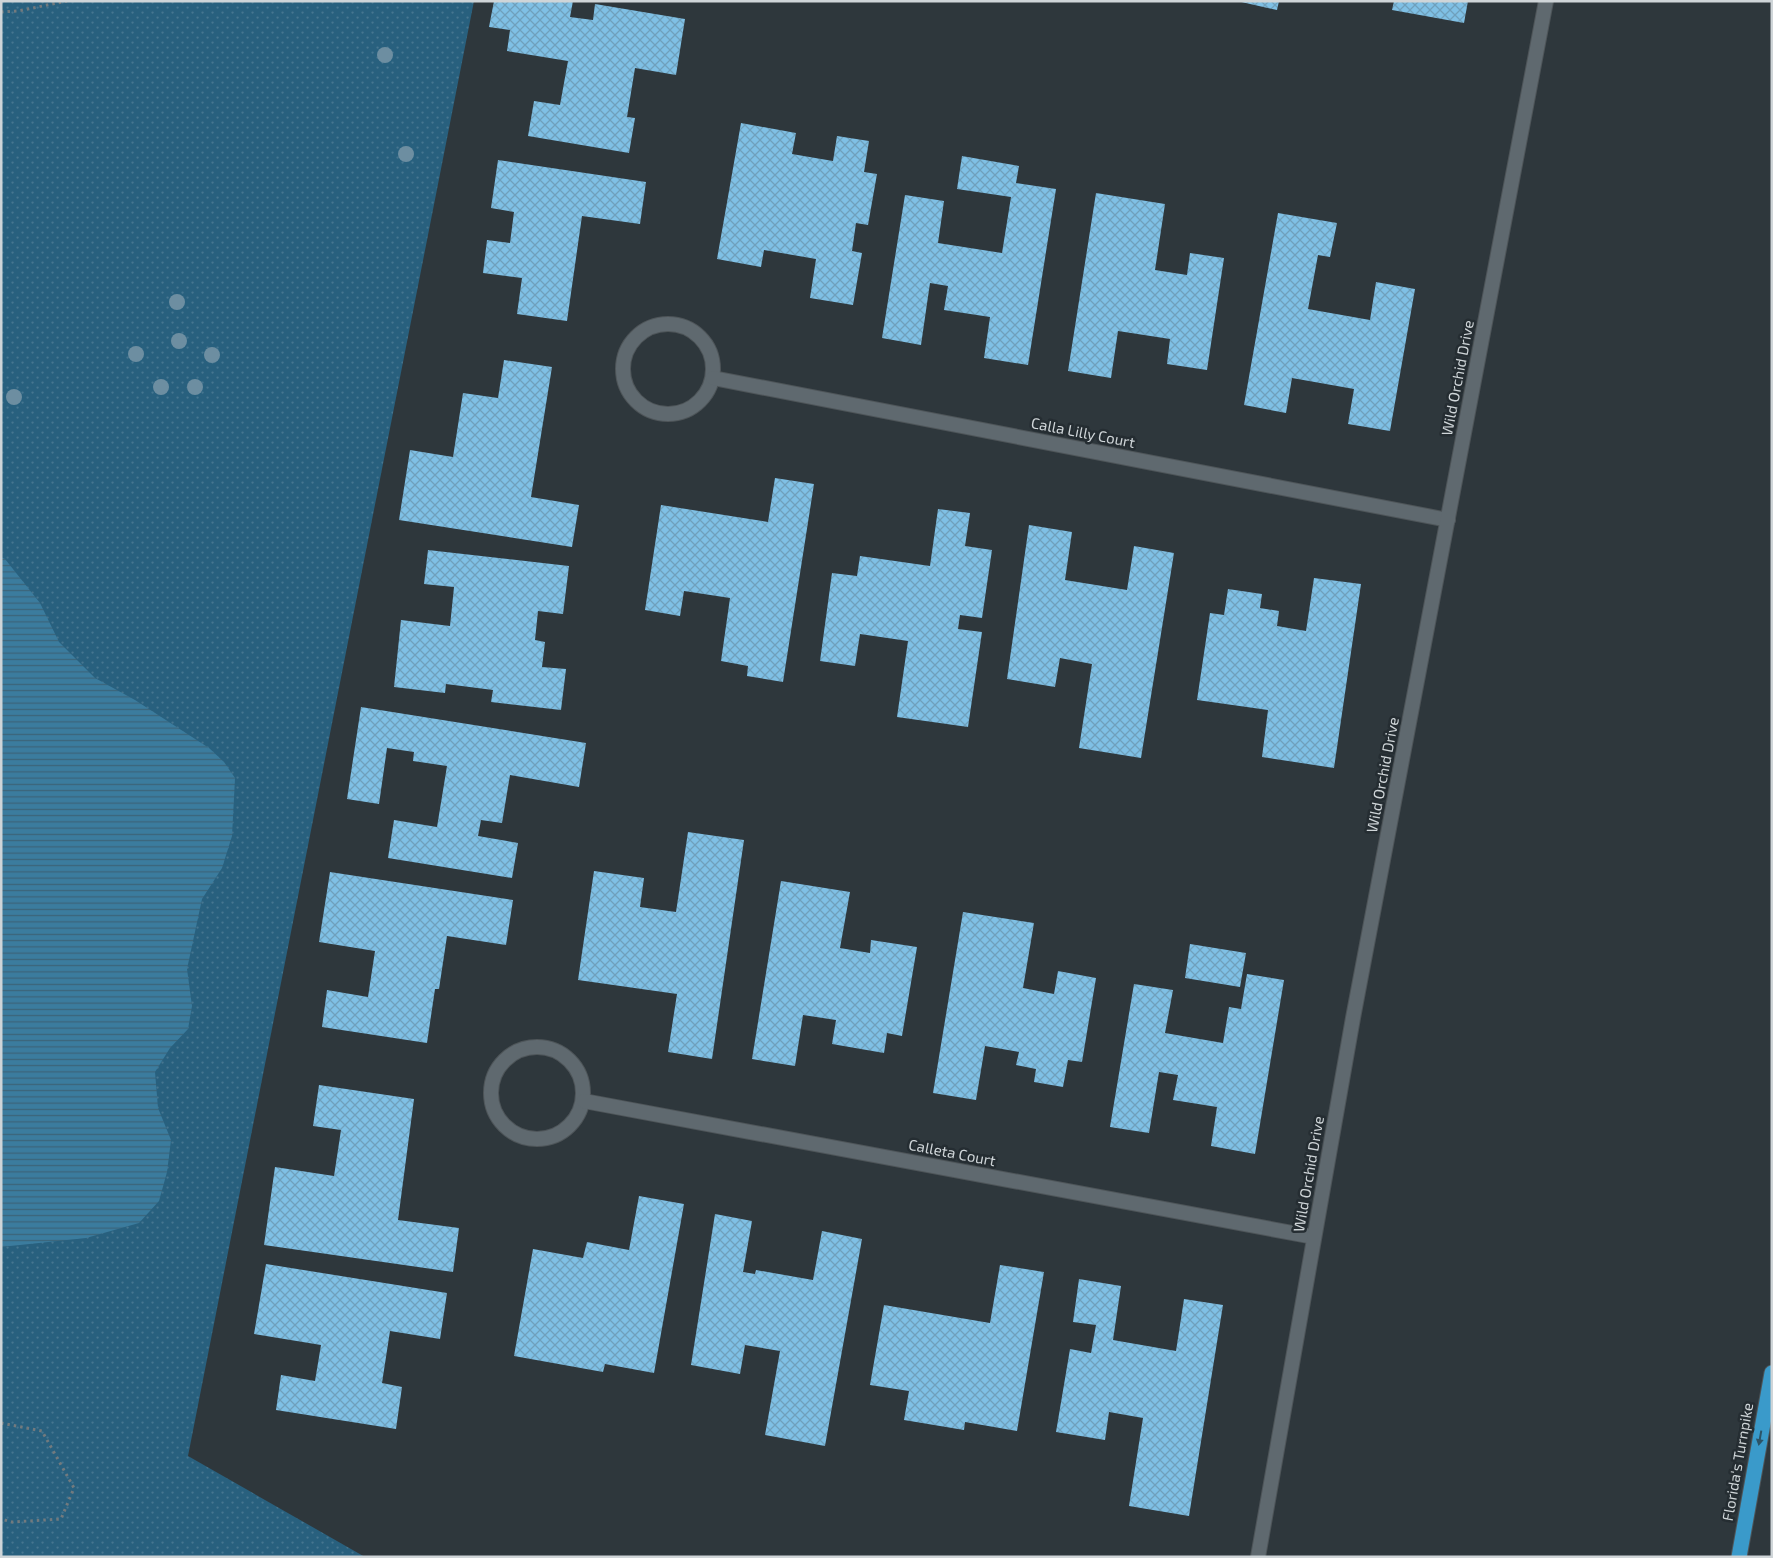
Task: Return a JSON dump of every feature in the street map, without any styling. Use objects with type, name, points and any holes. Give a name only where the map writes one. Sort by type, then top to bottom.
[{"type":"highway","name":"Florida's Turnpike","points":[[1739,1557],[1772,1373]]},
{"type":"street","name":"Wild Orchid Drive","points":[[1258,1557],[1355,1008],[1546,1]]},
{"type":"street","points":[[658,325],[676,325],[693,332],[706,344],[713,360],[712,378],[706,394],[694,406],[678,413],[660,414],[643,407],[630,394],[624,378],[624,361],[630,344],[643,332],[658,325]]},
{"type":"street","name":"Calla Lilly Court","points":[[712,378],[1448,520]]},
{"type":"street","points":[[527,1048],[545,1048],[562,1054],[576,1066],[584,1083],[584,1102],[577,1119],[564,1132],[548,1140],[529,1140],[512,1133],[499,1120],[491,1104],[491,1085],[498,1068],[510,1055],[527,1048]]},
{"type":"street","name":"Calleta Court","points":[[584,1102],[1314,1238]]},
{"type":"path","points":[[1,12],[18,11],[67,1]]},
{"type":"path","points":[[1,1423],[42,1431],[74,1488],[61,1520],[12,1522],[1,1520]]},
{"type":"shaded area","points":[[1,1],[474,1],[188,1456],[365,1557],[1,1557]]},
{"type":"shaded area","points":[[1,557],[5,559],[40,603],[59,642],[95,678],[135,700],[209,748],[224,762],[235,778],[232,836],[222,868],[202,899],[187,969],[192,1006],[188,1029],[170,1048],[155,1072],[158,1108],[171,1140],[167,1172],[159,1201],[139,1223],[86,1238],[1,1247]]},
{"type":"building","points":[[494,1],[573,1],[570,17],[593,20],[595,4],[685,19],[676,75],[635,68],[627,117],[635,118],[629,153],[528,136],[534,101],[560,105],[568,61],[507,51],[510,30],[489,27]]},
{"type":"building","points":[[1237,1],[1279,1],[1277,10]]},
{"type":"building","points":[[1394,1],[1468,1],[1464,23],[1392,10]]},
{"type":"building","points":[[741,123],[796,133],[792,154],[833,161],[837,136],[869,141],[864,172],[877,174],[868,225],[856,223],[852,251],[862,253],[853,305],[810,298],[816,259],[764,250],[761,267],[717,259]]},
{"type":"building","points":[[962,156],[1019,166],[1016,183],[1056,189],[1028,365],[984,358],[990,317],[944,310],[948,286],[930,283],[921,345],[882,338],[905,195],[944,201],[938,243],[1002,253],[1011,197],[957,189]]},
{"type":"building","points":[[498,160],[646,182],[640,224],[582,216],[567,321],[517,314],[522,278],[483,273],[487,240],[510,243],[514,212],[491,208]]},
{"type":"building","points":[[1096,193],[1165,204],[1155,270],[1187,275],[1190,253],[1224,258],[1207,370],[1167,364],[1170,339],[1118,331],[1111,378],[1068,371]]},
{"type":"building","points":[[1278,213],[1337,223],[1330,257],[1318,255],[1308,309],[1370,320],[1376,282],[1415,289],[1390,431],[1348,424],[1354,389],[1292,378],[1286,413],[1244,405]]},
{"type":"building","points":[[504,360],[552,367],[531,497],[579,505],[572,547],[399,520],[410,450],[453,457],[463,393],[498,398]]},
{"type":"building","points":[[775,478],[814,484],[783,682],[747,676],[748,666],[721,661],[730,598],[684,591],[680,616],[645,610],[661,505],[768,522]]},
{"type":"building","points":[[938,509],[970,513],[965,546],[992,550],[982,618],[960,615],[958,629],[982,632],[968,727],[897,717],[908,641],[860,634],[855,666],[820,661],[832,573],[857,576],[860,556],[930,566]]},
{"type":"building","points":[[1029,525],[1072,532],[1065,580],[1127,590],[1134,546],[1174,553],[1141,758],[1079,748],[1092,664],[1060,658],[1055,687],[1007,679]]},
{"type":"building","points":[[428,550],[569,566],[563,614],[538,611],[535,640],[545,642],[542,667],[566,669],[561,710],[491,702],[493,690],[446,684],[445,693],[394,687],[401,620],[450,626],[454,587],[424,584]]},
{"type":"building","points":[[1314,578],[1361,584],[1334,768],[1262,757],[1268,710],[1197,700],[1210,613],[1224,615],[1228,589],[1262,594],[1260,608],[1279,611],[1277,626],[1306,631]]},
{"type":"building","points":[[361,707],[586,743],[579,787],[510,775],[502,823],[481,820],[478,836],[518,843],[512,878],[388,858],[394,820],[437,827],[447,766],[413,761],[414,752],[387,748],[379,804],[347,799]]},
{"type":"building","points":[[688,832],[744,840],[712,1059],[668,1052],[677,994],[578,980],[594,871],[644,878],[640,907],[676,912]]},
{"type":"building","points":[[330,872],[513,900],[506,945],[447,936],[439,989],[435,989],[427,1043],[322,1027],[327,990],[368,997],[375,951],[319,942]]},
{"type":"building","points":[[781,881],[850,892],[840,948],[870,953],[871,940],[917,947],[902,1036],[887,1033],[884,1053],[832,1044],[836,1020],[803,1015],[795,1066],[752,1059]]},
{"type":"building","points":[[963,912],[1034,923],[1023,988],[1054,994],[1058,971],[1096,978],[1082,1062],[1068,1060],[1063,1087],[1034,1082],[1036,1069],[1016,1065],[1019,1052],[985,1046],[976,1100],[933,1093]]},
{"type":"building","points":[[1190,944],[1246,953],[1240,987],[1185,978]]},
{"type":"building","points":[[1247,974],[1284,980],[1255,1154],[1211,1146],[1217,1107],[1173,1100],[1178,1075],[1159,1072],[1149,1133],[1110,1127],[1134,984],[1173,990],[1165,1033],[1223,1043],[1229,1007],[1241,1009]]},
{"type":"building","points":[[319,1085],[414,1099],[398,1220],[459,1228],[453,1272],[264,1245],[275,1167],[334,1176],[341,1130],[313,1126]]},
{"type":"building","points":[[639,1196],[684,1204],[654,1373],[605,1364],[603,1372],[514,1356],[533,1249],[583,1258],[587,1242],[629,1250]]},
{"type":"building","points":[[715,1214],[752,1221],[743,1272],[755,1274],[756,1270],[813,1280],[822,1231],[862,1239],[825,1446],[765,1435],[780,1351],[745,1345],[740,1374],[691,1365]]},
{"type":"building","points":[[266,1264],[447,1293],[440,1339],[390,1331],[382,1383],[402,1387],[396,1429],[276,1410],[281,1375],[315,1381],[321,1345],[254,1334]]},
{"type":"building","points":[[1000,1265],[1044,1272],[1017,1431],[965,1422],[964,1430],[904,1420],[909,1391],[870,1385],[884,1305],[990,1323]]},
{"type":"building","points":[[1079,1279],[1121,1286],[1113,1340],[1176,1351],[1184,1299],[1223,1305],[1189,1516],[1129,1506],[1143,1418],[1109,1412],[1105,1440],[1056,1432],[1070,1349],[1091,1353],[1096,1325],[1073,1322]]}]
